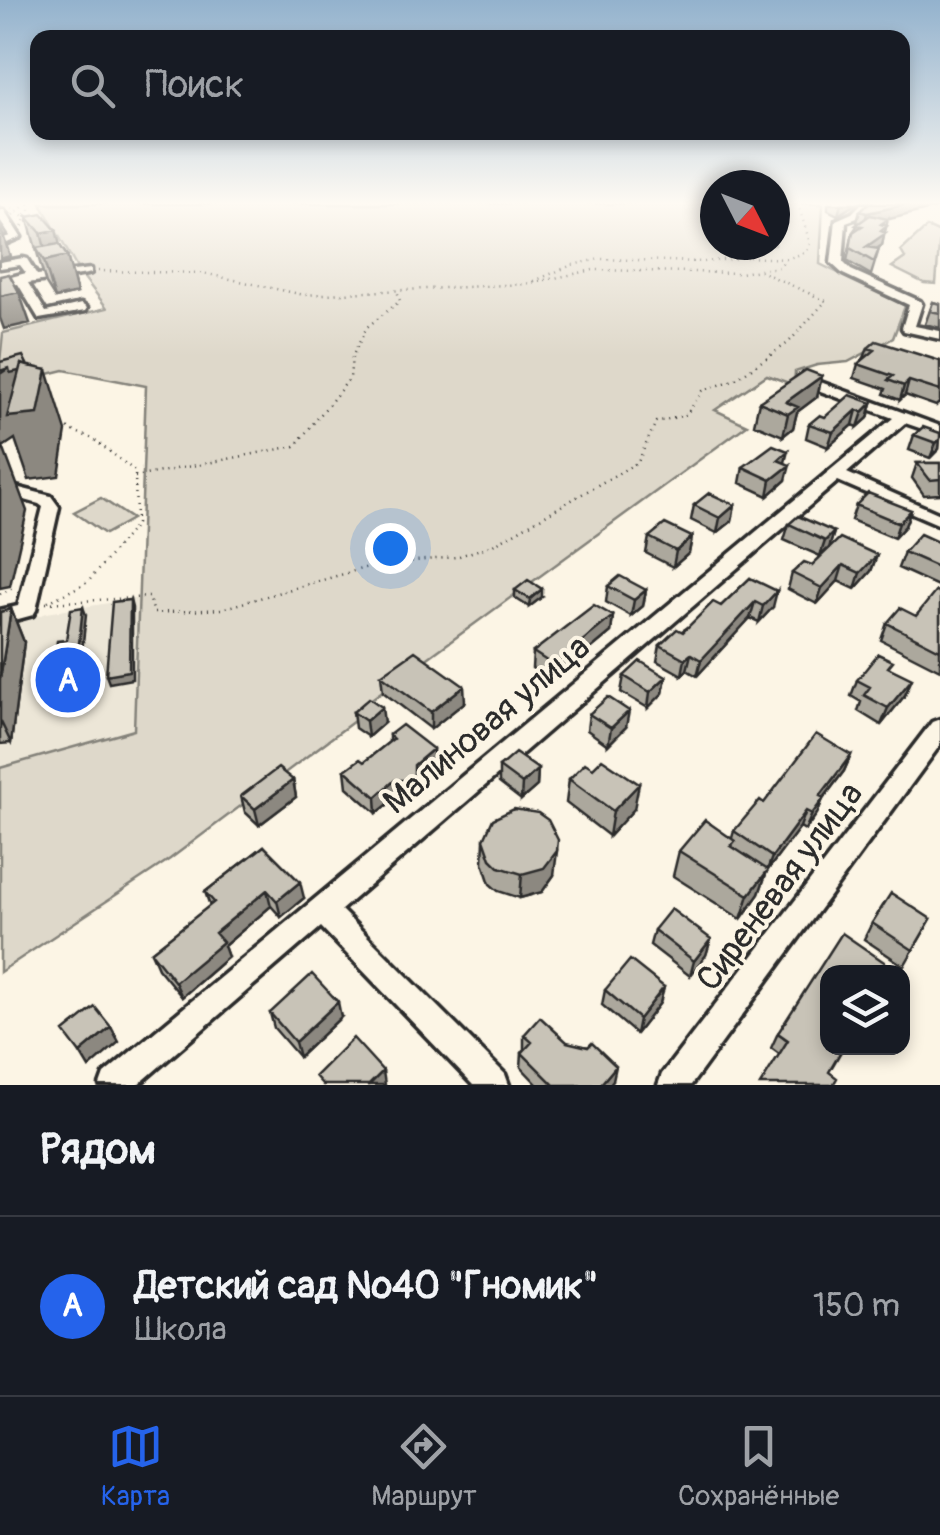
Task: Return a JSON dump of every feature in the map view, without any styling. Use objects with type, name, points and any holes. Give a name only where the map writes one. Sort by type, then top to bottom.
[{"type":"street","points":[[837,255],[836,263],[873,284],[892,283],[912,292],[902,296],[916,304],[902,338],[940,338]]},
{"type":"street","points":[[0,265],[23,260],[32,273],[24,278]]},
{"type":"street","points":[[0,283],[86,272]]},
{"type":"street","points":[[24,278],[43,316],[81,308]]},
{"type":"street","points":[[804,380],[940,431]]},
{"type":"street","name":"Малиновая улица","points":[[115,1085],[902,417]]},
{"type":"street","points":[[835,474],[940,520]]},
{"type":"street","points":[[0,488],[45,500],[51,506],[26,610],[0,617]]},
{"type":"street","name":"Сиреневая улица","points":[[673,1085],[940,728]]},
{"type":"street","points":[[322,909],[494,1085]]},
{"type":"path","points":[[526,284],[572,265],[600,259],[721,260]]},
{"type":"path","points":[[86,272],[203,273],[304,295],[526,284],[594,270],[760,271],[779,268],[785,260]]},
{"type":"path","points":[[46,603],[133,595],[149,597],[154,612],[170,615],[220,608],[375,566],[456,557],[493,545],[638,462],[656,422],[682,419],[698,407],[703,392],[771,358],[806,328],[826,301],[760,271]]},
{"type":"path","points":[[135,477],[294,446],[350,378],[352,358],[367,327],[400,301],[396,288]]},
{"type":"path","points":[[26,610],[88,582],[136,524],[135,471],[82,431],[52,424]]},
{"type":"path","points":[[0,594],[16,587]]},
{"type":"shaded area","points":[[69,255],[700,255],[700,260],[790,260],[790,255],[820,255],[820,264],[905,306],[893,338],[848,362],[795,372],[794,385],[767,375],[715,410],[747,425],[369,701],[374,706],[170,859],[0,972],[0,768],[134,730],[146,386],[64,370],[12,383],[0,361],[3,333],[107,308]]},
{"type":"shaded area","points":[[903,255],[938,255],[936,284],[924,283],[892,267],[905,258]]},
{"type":"shaded area","points":[[101,498],[132,519],[105,534],[74,512]]},
{"type":"shaded area","points":[[140,598],[134,731],[0,768],[0,628],[47,613]]},
{"type":"building","points":[[40,255],[67,256],[44,261]]},
{"type":"building","points":[[9,274],[19,292],[0,296],[0,276]]},
{"type":"building","points":[[933,302],[940,304],[940,313],[930,311]]},
{"type":"building","points":[[876,341],[940,361],[940,391],[909,381],[904,386],[888,380],[893,376],[858,364],[875,350],[868,348]]},
{"type":"building","points":[[23,356],[28,366],[21,364],[19,371],[10,373],[9,368],[0,371],[0,362]]},
{"type":"building","points":[[21,364],[47,370],[38,414],[7,417]]},
{"type":"building","points":[[806,370],[822,376],[786,402],[798,407],[788,414],[759,402]]},
{"type":"building","points":[[850,395],[872,403],[863,412],[857,410],[833,432],[809,424],[820,415],[825,417]]},
{"type":"building","points":[[923,427],[940,433],[940,439],[936,443],[914,435]]},
{"type":"building","points":[[773,445],[788,451],[778,460],[790,465],[771,480],[743,467]]},
{"type":"building","points":[[917,463],[940,463],[940,479],[930,480]]},
{"type":"building","points":[[709,493],[735,505],[720,518],[694,505]]},
{"type":"building","points":[[868,493],[911,510],[899,523],[856,505]]},
{"type":"building","points":[[798,516],[834,532],[825,541],[789,524]]},
{"type":"building","points":[[665,524],[692,537],[676,551],[649,537]]},
{"type":"building","points":[[920,534],[940,543],[940,568],[904,552]]},
{"type":"building","points":[[840,538],[877,555],[860,573],[843,565],[822,588],[792,573],[804,562],[812,565]]},
{"type":"building","points":[[620,576],[646,590],[634,600],[608,586]]},
{"type":"building","points":[[750,578],[777,591],[763,606],[755,602],[701,660],[691,654],[685,659],[660,645],[677,629],[683,632],[713,602],[721,606]]},
{"type":"building","points":[[528,580],[542,589],[530,599],[515,590]]},
{"type":"building","points":[[936,591],[940,593],[940,650],[887,623],[900,608],[916,616]]},
{"type":"building","points":[[130,600],[129,671],[106,675],[112,602]]},
{"type":"building","points":[[594,605],[613,616],[553,665],[533,652]]},
{"type":"building","points":[[83,607],[75,680],[51,684],[57,641],[66,640],[71,609]]},
{"type":"building","points":[[11,609],[0,679],[0,612]]},
{"type":"building","points":[[415,651],[464,686],[431,712],[381,675]]},
{"type":"building","points":[[878,654],[893,661],[888,667],[912,679],[888,708],[864,695],[870,687],[857,680]]},
{"type":"building","points":[[640,661],[666,677],[650,692],[624,676]]},
{"type":"building","points":[[608,697],[629,711],[611,728],[589,714]]},
{"type":"building","points":[[369,698],[382,707],[366,721],[353,712]]},
{"type":"building","points":[[402,725],[433,749],[414,765],[414,774],[407,780],[395,780],[376,797],[345,770],[360,759],[364,762],[393,739],[389,735]]},
{"type":"building","points":[[816,734],[851,755],[820,796],[824,798],[812,814],[806,811],[772,857],[734,831],[760,800],[764,803]]},
{"type":"building","points":[[515,753],[538,769],[522,784],[499,767]]},
{"type":"building","points":[[602,759],[639,784],[613,811],[569,779],[585,763],[593,768]]},
{"type":"building","points":[[278,768],[293,780],[255,809],[241,796]]},
{"type":"building","points":[[514,809],[538,813],[548,820],[558,840],[557,851],[544,868],[522,874],[499,867],[491,859],[484,839],[493,819]]},
{"type":"building","points":[[705,820],[735,841],[731,846],[768,870],[749,895],[679,851]]},
{"type":"building","points":[[264,846],[300,882],[277,901],[267,890],[215,933],[223,942],[175,982],[151,952],[214,902],[205,892]]},
{"type":"building","points":[[891,893],[931,919],[913,950],[872,923]]},
{"type":"building","points":[[671,909],[711,939],[694,961],[654,930]]},
{"type":"building","points":[[842,933],[889,965],[822,965]]},
{"type":"building","points":[[630,960],[664,987],[639,1019],[605,990]]},
{"type":"building","points":[[820,967],[820,1055],[839,1055],[829,1072],[837,1078],[833,1085],[760,1085],[788,1040],[778,1033]]},
{"type":"building","points":[[312,974],[338,1002],[295,1042],[270,1013]]},
{"type":"building","points":[[95,1007],[111,1027],[80,1053],[64,1032]]},
{"type":"building","points":[[540,1017],[567,1042],[588,1047],[592,1043],[616,1066],[600,1085],[554,1085],[522,1053],[532,1042],[524,1035]]},
{"type":"building","points":[[353,1038],[383,1071],[369,1085],[323,1085],[315,1076]]},
{"type":"place","name":"Детский сад №40 \"Гномик\"","points":[[68,680]]}]
